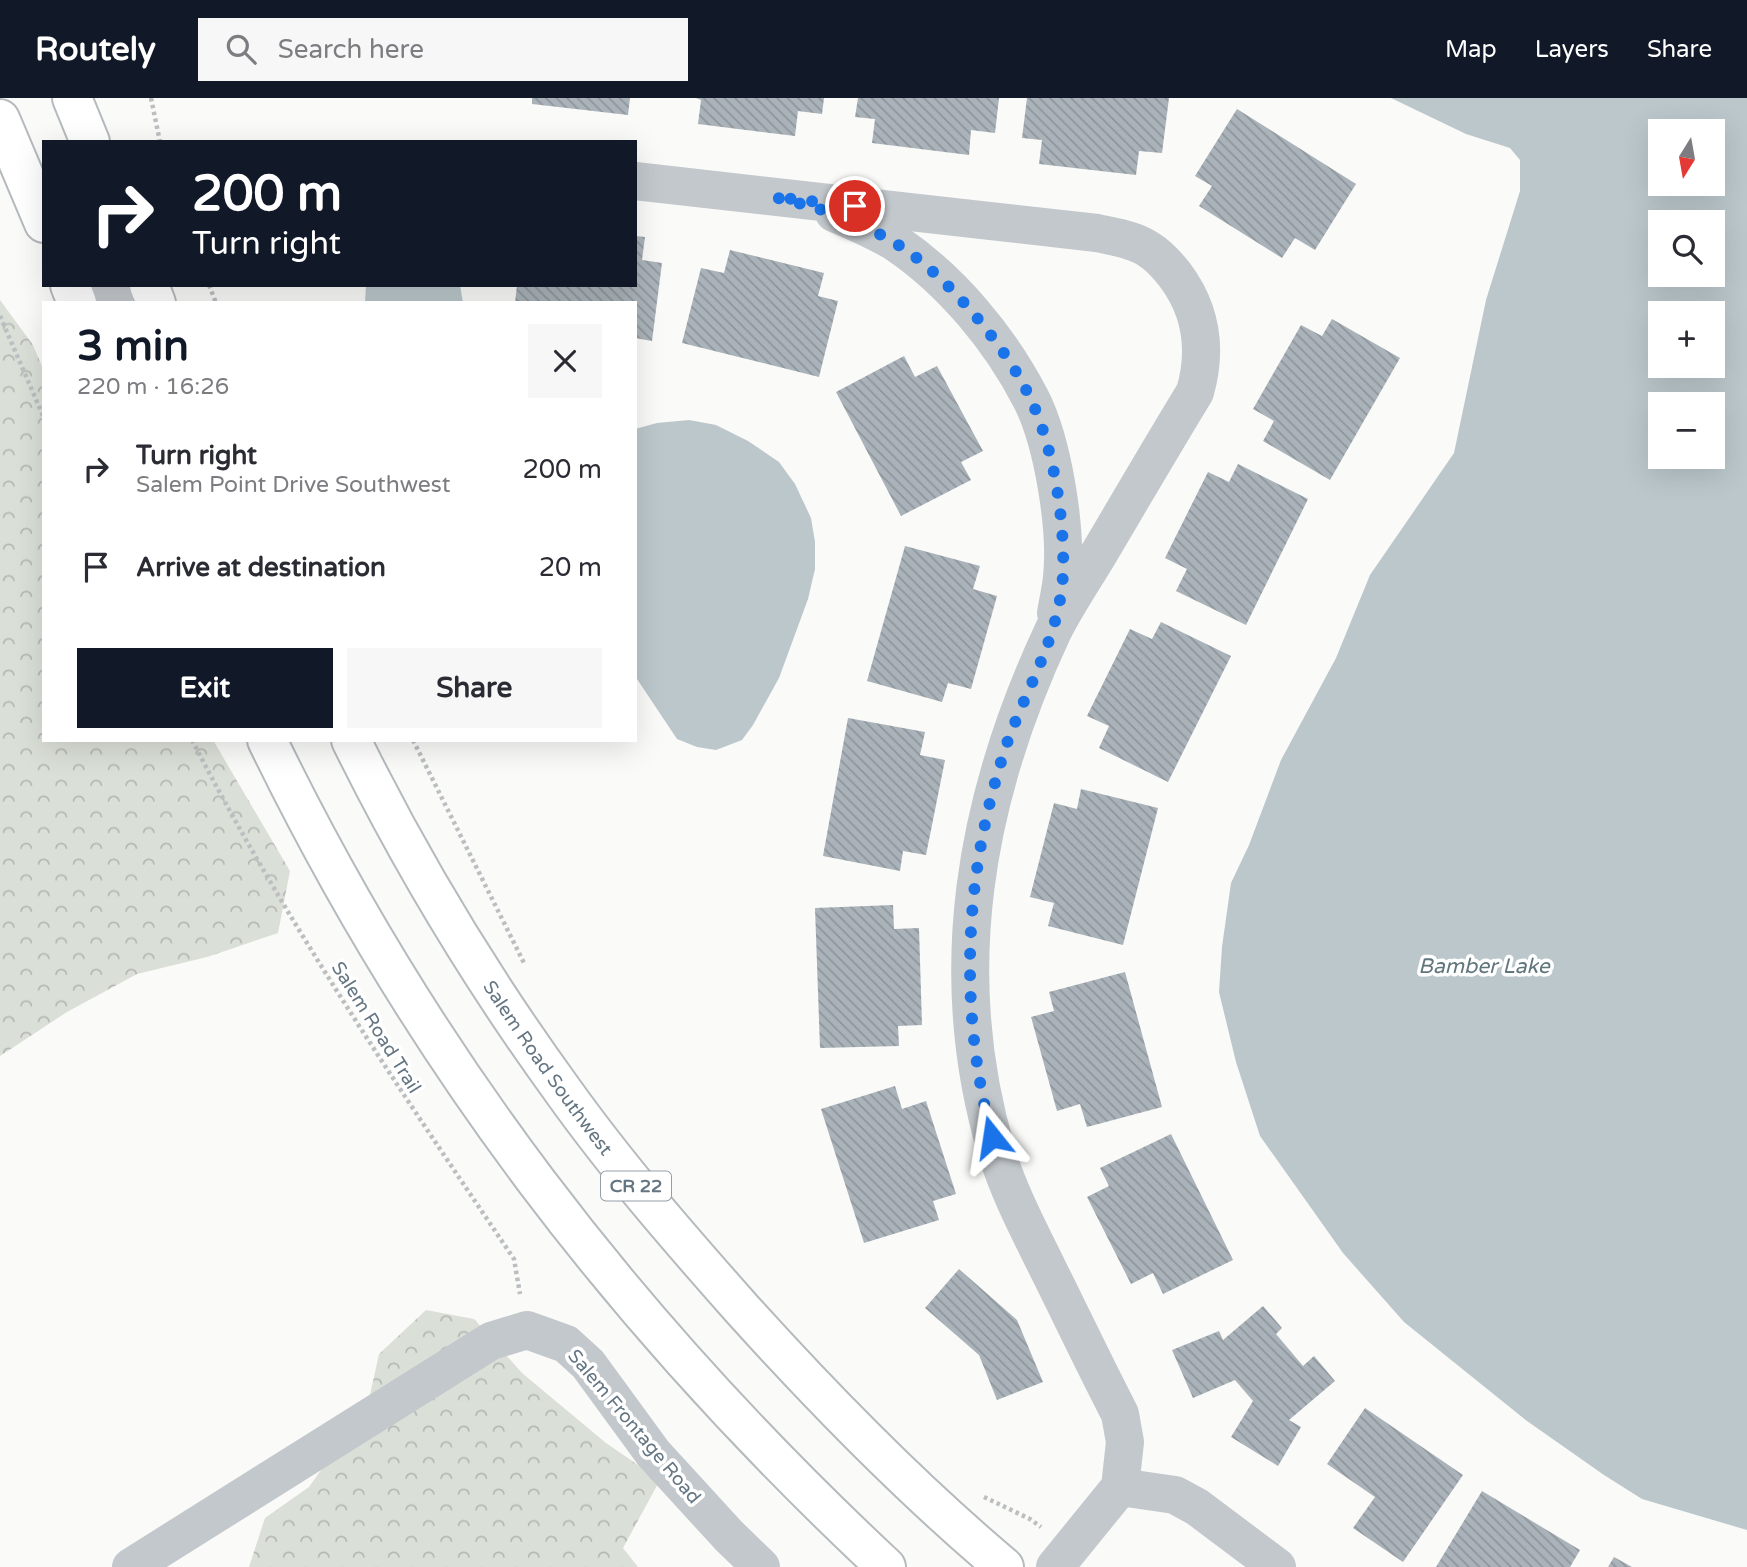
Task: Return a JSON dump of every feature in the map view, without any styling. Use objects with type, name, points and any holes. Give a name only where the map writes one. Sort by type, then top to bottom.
[{"type":"main road","points":[[72,98],[89,140]]},
{"type":"main road","points":[[0,119],[42,218]]},
{"type":"main road","points":[[268,742],[343,888],[409,999],[534,1182],[603,1268],[685,1363],[820,1505],[886,1567]]},
{"type":"main road","name":"Salem Road Southwest","points":[[352,742],[426,878],[493,988],[563,1092],[631,1180],[785,1356],[865,1440],[944,1516],[1004,1567]]},
{"type":"street","points":[[637,181],[1097,233],[1149,249],[1184,287],[1197,316],[1202,341],[1201,369],[1195,392],[1054,629],[1007,744],[993,788],[974,887],[969,935],[973,1045],[982,1099],[997,1156],[1022,1216],[1120,1414],[1125,1442],[1120,1487],[1063,1558]]},
{"type":"street","points":[[774,197],[823,209],[895,243],[955,293],[1009,362],[1032,401],[1048,447],[1057,493],[1063,575],[1054,629]]},
{"type":"street","points":[[83,301],[116,287]]},
{"type":"street","points":[[131,1567],[491,1341],[527,1330]]},
{"type":"street","name":"Salem Frontage Road","points":[[527,1330],[566,1344],[588,1364],[653,1453],[761,1567]]},
{"type":"street","points":[[1120,1487],[1175,1495],[1197,1507],[1277,1567]]},
{"type":"path","points":[[151,98],[160,140]]},
{"type":"path","points":[[0,316],[42,413]]},
{"type":"path","name":"Salem Road Trail","points":[[193,742],[235,824],[382,1064],[514,1259],[527,1330]]},
{"type":"path","points":[[414,742],[527,969]]},
{"type":"path","points":[[980,1495],[1030,1519],[1063,1558]]},
{"type":"green space","points":[[0,300],[33,345],[42,366],[42,742],[214,742],[290,871],[278,933],[207,957],[137,974],[67,1012],[0,1056]]},
{"type":"green space","points":[[426,1310],[474,1319],[522,1373],[606,1443],[660,1480],[623,1548],[638,1567],[249,1567],[265,1518],[309,1487],[368,1404],[379,1354]]},
{"type":"water","name":"Bamber Lake","points":[[1391,98],[1747,98],[1747,1530],[1642,1499],[1527,1421],[1404,1322],[1343,1253],[1260,1136],[1236,1062],[1219,992],[1231,883],[1249,845],[1281,760],[1336,658],[1370,575],[1454,453],[1486,300],[1520,191],[1520,160],[1510,148],[1466,134]]},
{"type":"water","points":[[366,287],[460,287],[463,301],[365,301]]},
{"type":"water","points":[[689,420],[716,425],[748,441],[779,462],[795,484],[811,518],[815,542],[815,569],[808,599],[779,678],[742,740],[716,750],[697,747],[677,739],[637,679],[637,428],[657,423]]},
{"type":"building","points":[[532,98],[630,98],[628,115],[532,104]]},
{"type":"building","points":[[696,98],[824,98],[822,114],[798,111],[795,136],[698,124],[701,100]]},
{"type":"building","points":[[858,98],[999,98],[995,133],[971,130],[969,155],[872,143],[875,119],[855,117]]},
{"type":"building","points":[[1027,98],[1169,98],[1162,153],[1139,151],[1136,175],[1039,164],[1042,140],[1022,138]]},
{"type":"building","points":[[1237,109],[1356,184],[1315,250],[1295,238],[1282,258],[1199,206],[1212,186],[1195,176]]},
{"type":"building","points":[[637,236],[645,237],[642,260],[662,263],[652,341],[637,338],[637,301],[515,301],[517,287],[637,287]]},
{"type":"building","points":[[730,250],[824,273],[818,296],[838,301],[819,377],[682,343],[701,268],[724,273]]},
{"type":"building","points":[[1332,319],[1400,358],[1330,480],[1263,441],[1274,421],[1253,409],[1301,325],[1322,336]]},
{"type":"building","points":[[904,356],[915,377],[937,366],[983,451],[961,462],[971,480],[901,516],[836,392]]},
{"type":"building","points":[[1238,464],[1308,499],[1246,625],[1176,591],[1187,569],[1165,558],[1208,472],[1229,482]]},
{"type":"building","points":[[905,546],[980,566],[973,589],[997,596],[971,689],[948,683],[942,702],[867,681]]},
{"type":"building","points":[[1161,622],[1231,656],[1168,782],[1099,748],[1109,726],[1087,716],[1130,629],[1152,639]]},
{"type":"building","points":[[848,718],[925,732],[920,755],[945,760],[926,855],[903,851],[900,871],[823,856]]},
{"type":"building","points":[[1081,789],[1158,808],[1123,945],[1048,926],[1054,903],[1030,897],[1054,803],[1077,809]]},
{"type":"building","points":[[893,905],[894,929],[919,928],[922,1025],[898,1026],[899,1046],[820,1048],[815,908]]},
{"type":"building","points":[[1125,972],[1162,1107],[1087,1127],[1080,1104],[1057,1111],[1031,1017],[1054,1011],[1049,992]]},
{"type":"building","points":[[895,1086],[902,1109],[926,1101],[956,1194],[933,1201],[939,1220],[864,1243],[821,1109]]},
{"type":"building","points":[[1171,1134],[1233,1260],[1163,1294],[1153,1273],[1131,1284],[1087,1197],[1109,1186],[1100,1168]]},
{"type":"building","points":[[959,1269],[1017,1320],[1043,1382],[997,1400],[979,1355],[925,1308]]},
{"type":"building","points":[[1263,1306],[1282,1328],[1276,1334],[1303,1366],[1314,1356],[1335,1381],[1289,1420],[1301,1427],[1278,1466],[1231,1437],[1253,1401],[1235,1380],[1193,1398],[1172,1350],[1219,1331],[1223,1340]]},
{"type":"building","points":[[1365,1408],[1463,1475],[1403,1562],[1353,1528],[1375,1497],[1327,1464]]},
{"type":"building","points":[[1482,1491],[1580,1550],[1570,1567],[1436,1567]]},
{"type":"building","points":[[1614,1557],[1632,1567],[1608,1567]]},
{"type":"route","points":[[855,206],[774,197],[823,209],[895,243],[955,293],[985,328],[1032,401],[1048,447],[1057,493],[1063,575],[1054,629],[1007,744],[993,788],[974,887],[969,935],[973,1045],[982,1099],[992,1137]]}]
